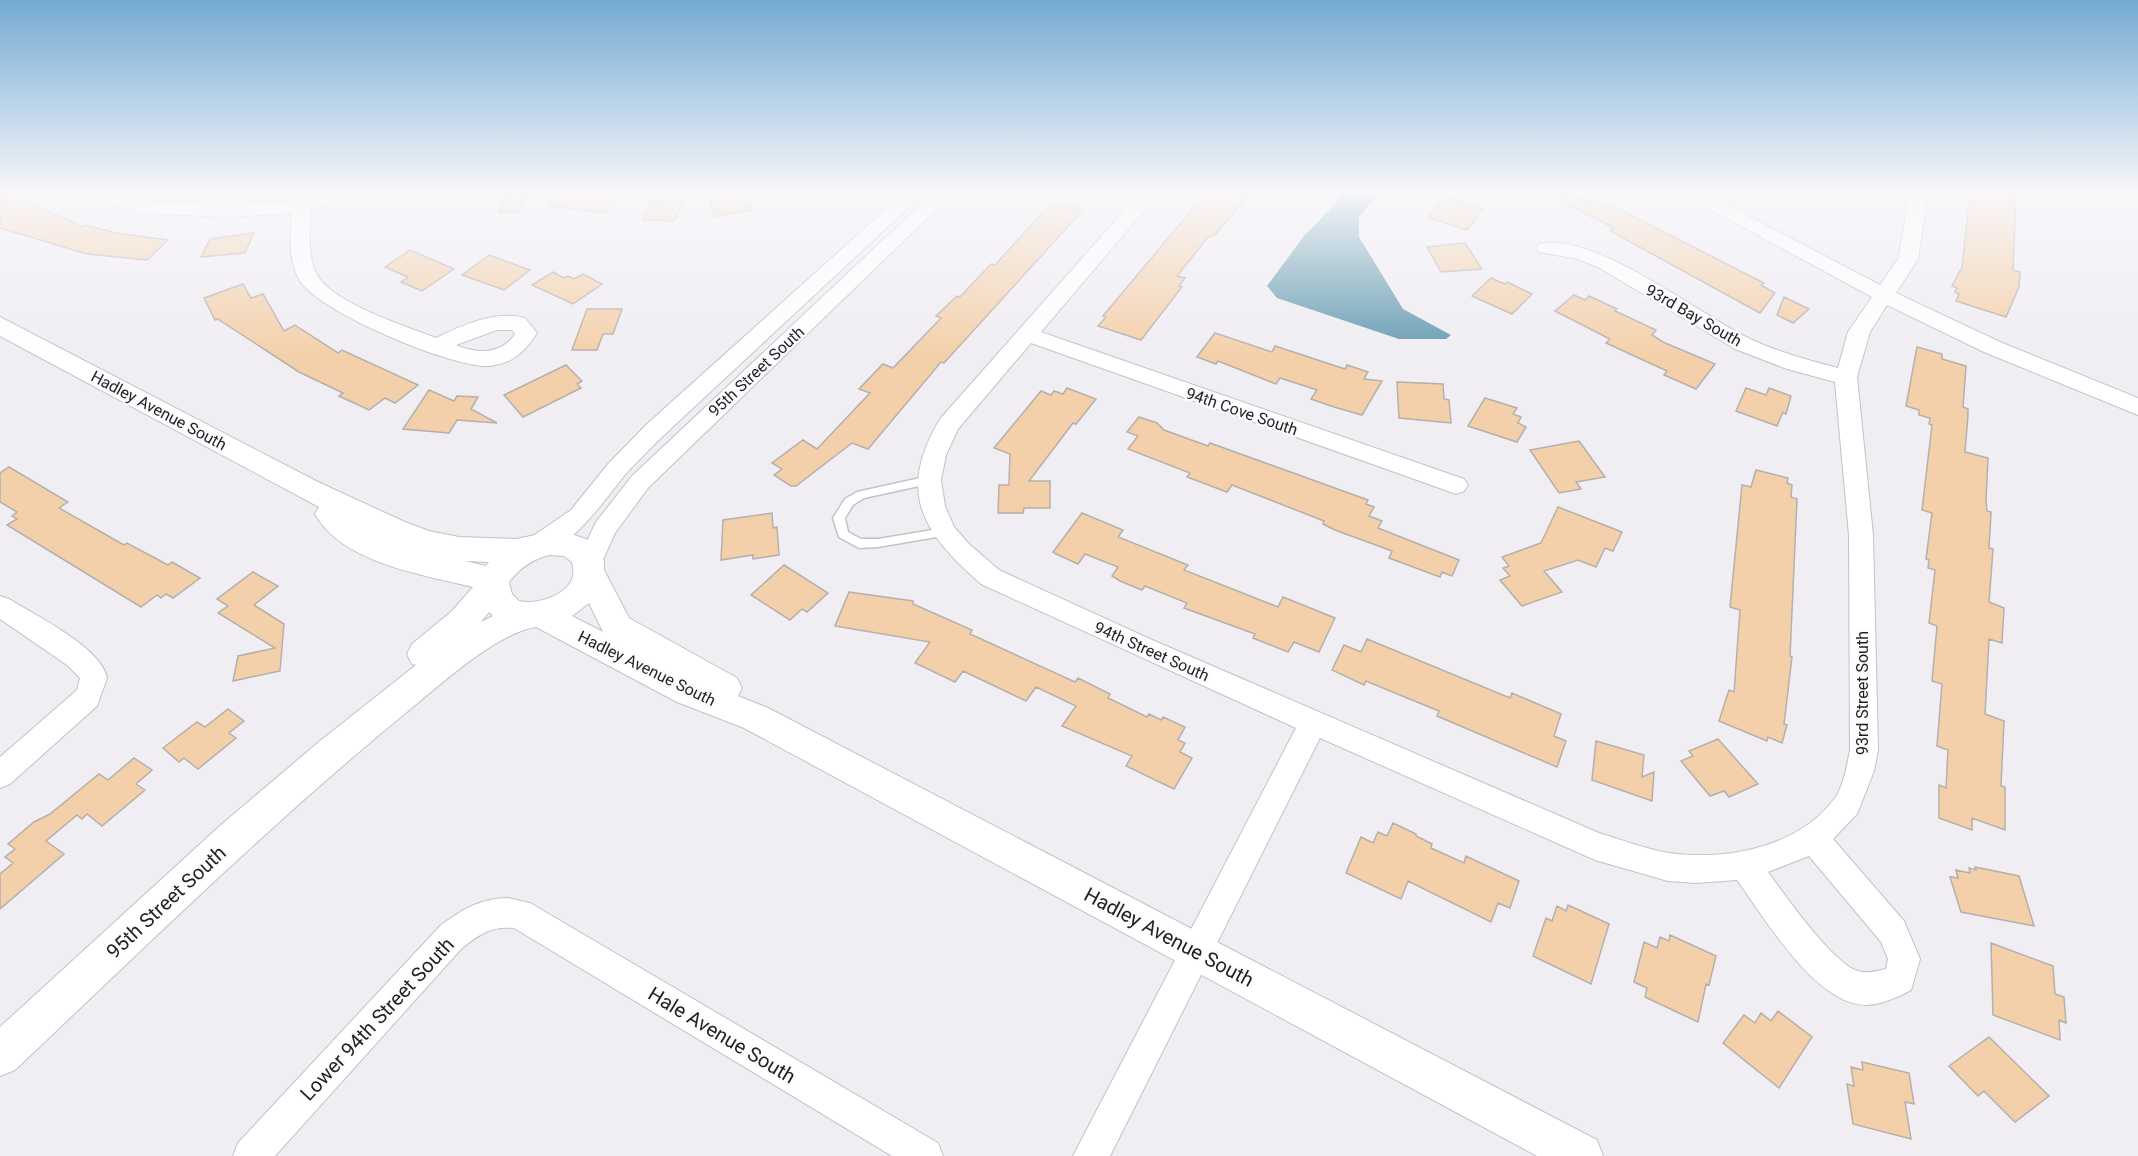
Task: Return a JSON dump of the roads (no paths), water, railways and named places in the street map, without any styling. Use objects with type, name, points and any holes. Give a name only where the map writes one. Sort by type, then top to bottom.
[{"type":"street","points":[[300,248],[309,280],[333,302],[439,345]]},
{"type":"street","name":"95th Street South","points":[[533,547],[580,516],[616,470],[655,430],[855,248]]},
{"type":"street","name":"95th Street South","points":[[590,568],[605,529],[640,482],[886,248]]},
{"type":"street","name":"94th Street South","points":[[1103,248],[948,425],[933,455],[929,480],[933,506],[944,532],[960,551],[990,577],[1312,723]]},
{"type":"street","name":"93rd Bay South","points":[[1546,248],[1582,254],[1605,263],[1743,344],[1795,364],[1846,377]]},
{"type":"street","points":[[1794,248],[1884,295],[1992,347],[2138,407]]},
{"type":"street","name":"93rd Street South","points":[[1312,723],[1552,828],[1633,859],[1668,867],[1687,868],[1744,864],[1782,853],[1814,839],[1847,805],[1860,771],[1864,750],[1861,535],[1846,377],[1859,332],[1908,259],[1910,248]]},
{"type":"street","name":"Hadley Avenue South","points":[[0,326],[318,496],[428,545],[454,549],[533,547]]},
{"type":"street","name":"94th Cove South","points":[[1029,335],[1456,485]]},
{"type":"street","name":"Hadley Avenue South","points":[[318,496],[328,513],[351,532],[389,554],[493,583]]},
{"type":"street","points":[[562,543],[572,546],[580,550],[590,568],[587,582],[574,599],[534,615],[519,614],[502,607],[497,601],[493,583],[508,561],[533,547],[562,543]]},
{"type":"street","name":"Hadley Avenue South","points":[[590,568],[617,627],[721,685],[756,718]]},
{"type":"street","name":"95th Street South","points":[[332,750],[361,712],[463,620],[493,583]]},
{"type":"street","points":[[0,606],[61,646],[92,673],[94,681],[87,698],[0,775]]},
{"type":"street","name":"95th Street South","points":[[0,1055],[332,750],[442,661],[485,633],[534,615]]},
{"type":"street","name":"Hadley Avenue South","points":[[534,615],[689,692],[756,718],[1581,1156]]},
{"type":"street","points":[[1091,1156],[1312,723]]},
{"type":"street","points":[[1744,864],[1824,966],[1847,984],[1877,989],[1900,979],[1904,959],[1893,932],[1814,839]]},
{"type":"street","name":"Lower 94th Street South","points":[[251,1156],[451,937],[479,916],[496,911],[519,914]]},
{"type":"street","name":"Hale Avenue South","points":[[519,914],[925,1156]]},
{"type":"lane","points":[[929,480],[883,489],[849,502],[840,518],[843,534],[859,544],[944,532]]},
{"type":"water","points":[[1295,248],[1366,248],[1403,309],[1451,335],[1446,339],[1399,339],[1277,298],[1267,286]]}]
